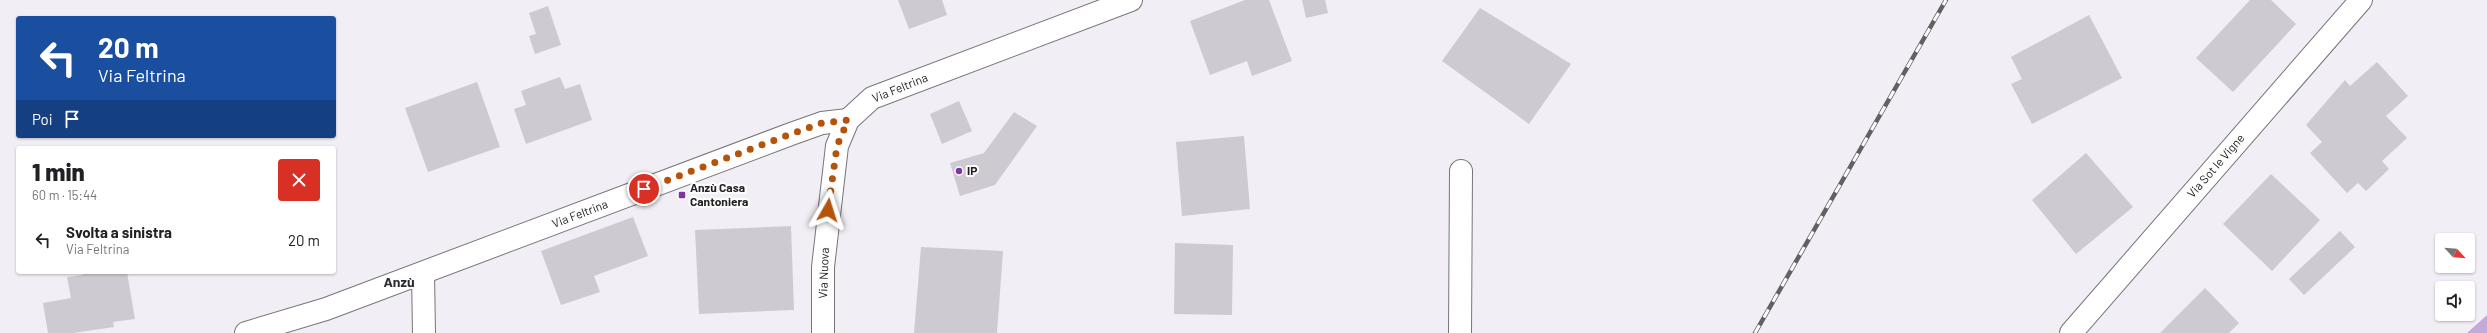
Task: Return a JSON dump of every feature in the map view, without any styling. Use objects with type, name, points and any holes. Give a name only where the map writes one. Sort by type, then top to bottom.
[{"type":"street","name":"Via Feltrina","points":[[246,333],[326,309],[822,123],[848,120],[872,98],[1131,0]]},
{"type":"street","name":"Via Sot le Vigne","points":[[2070,333],[2361,0]]},
{"type":"street","name":"Via Nuova","points":[[823,333],[823,267],[829,196],[837,146],[848,120]]},
{"type":"street","points":[[1460,333],[1461,171]]},
{"type":"street","points":[[423,273],[424,333]]},
{"type":"shaded area","points":[[2487,315],[2487,333],[2467,333]]},
{"type":"building","points":[[898,0],[942,0],[947,15],[909,29]]},
{"type":"building","points":[[1245,0],[1269,0],[1292,61],[1252,76],[1247,61],[1210,75],[1190,21]]},
{"type":"building","points":[[1302,0],[1325,0],[1328,13],[1306,18]]},
{"type":"building","points":[[2250,0],[2271,0],[2296,24],[2233,92],[2196,58]]},
{"type":"building","points":[[548,6],[561,45],[535,54],[529,36],[536,34],[529,13]]},
{"type":"building","points":[[1480,8],[1571,64],[1529,124],[1442,61]]},
{"type":"building","points":[[2089,15],[2122,78],[2032,124],[2011,84],[2022,79],[2011,57]]},
{"type":"building","points":[[2377,62],[2408,96],[2386,116],[2407,138],[2382,161],[2389,169],[2366,191],[2358,183],[2347,193],[2310,153],[2322,142],[2306,125],[2345,80],[2350,86]]},
{"type":"building","points":[[560,77],[565,89],[580,84],[592,120],[526,144],[514,109],[526,105],[521,91]]},
{"type":"building","points":[[477,82],[500,147],[428,172],[405,108]]},
{"type":"building","points":[[959,101],[972,131],[942,144],[930,114]]},
{"type":"building","points":[[1014,112],[1037,126],[995,185],[960,196],[950,163],[984,153]]},
{"type":"building","points":[[1244,136],[1250,209],[1182,216],[1176,142]]},
{"type":"building","points":[[2086,153],[2133,207],[2076,254],[2032,200]]},
{"type":"building","points":[[2271,174],[2320,220],[2272,271],[2223,224]]},
{"type":"building","points":[[633,217],[648,256],[594,276],[600,292],[561,305],[541,251]]},
{"type":"building","points":[[791,226],[794,310],[699,314],[695,230]]},
{"type":"building","points":[[2340,231],[2355,247],[2304,295],[2289,279]]},
{"type":"building","points":[[1175,243],[1233,245],[1232,315],[1174,314]]},
{"type":"building","points":[[921,247],[1003,251],[997,333],[914,333]]},
{"type":"building","points":[[127,274],[135,319],[113,322],[114,327],[73,333],[48,333],[43,303],[71,298],[67,277],[83,275]]},
{"type":"building","points":[[2205,288],[2239,323],[2229,333],[2160,333]]},
{"type":"railway","points":[[1755,333],[1946,0]]},
{"type":"place","name":"IP","points":[[959,171]]},
{"type":"place","name":"Anzù Casa Cantoniera","points":[[682,195]]},
{"type":"district","name":"Anzù","points":[[399,282]]},
{"type":"route","points":[[644,189],[822,123],[848,120],[837,146],[828,210]]}]
